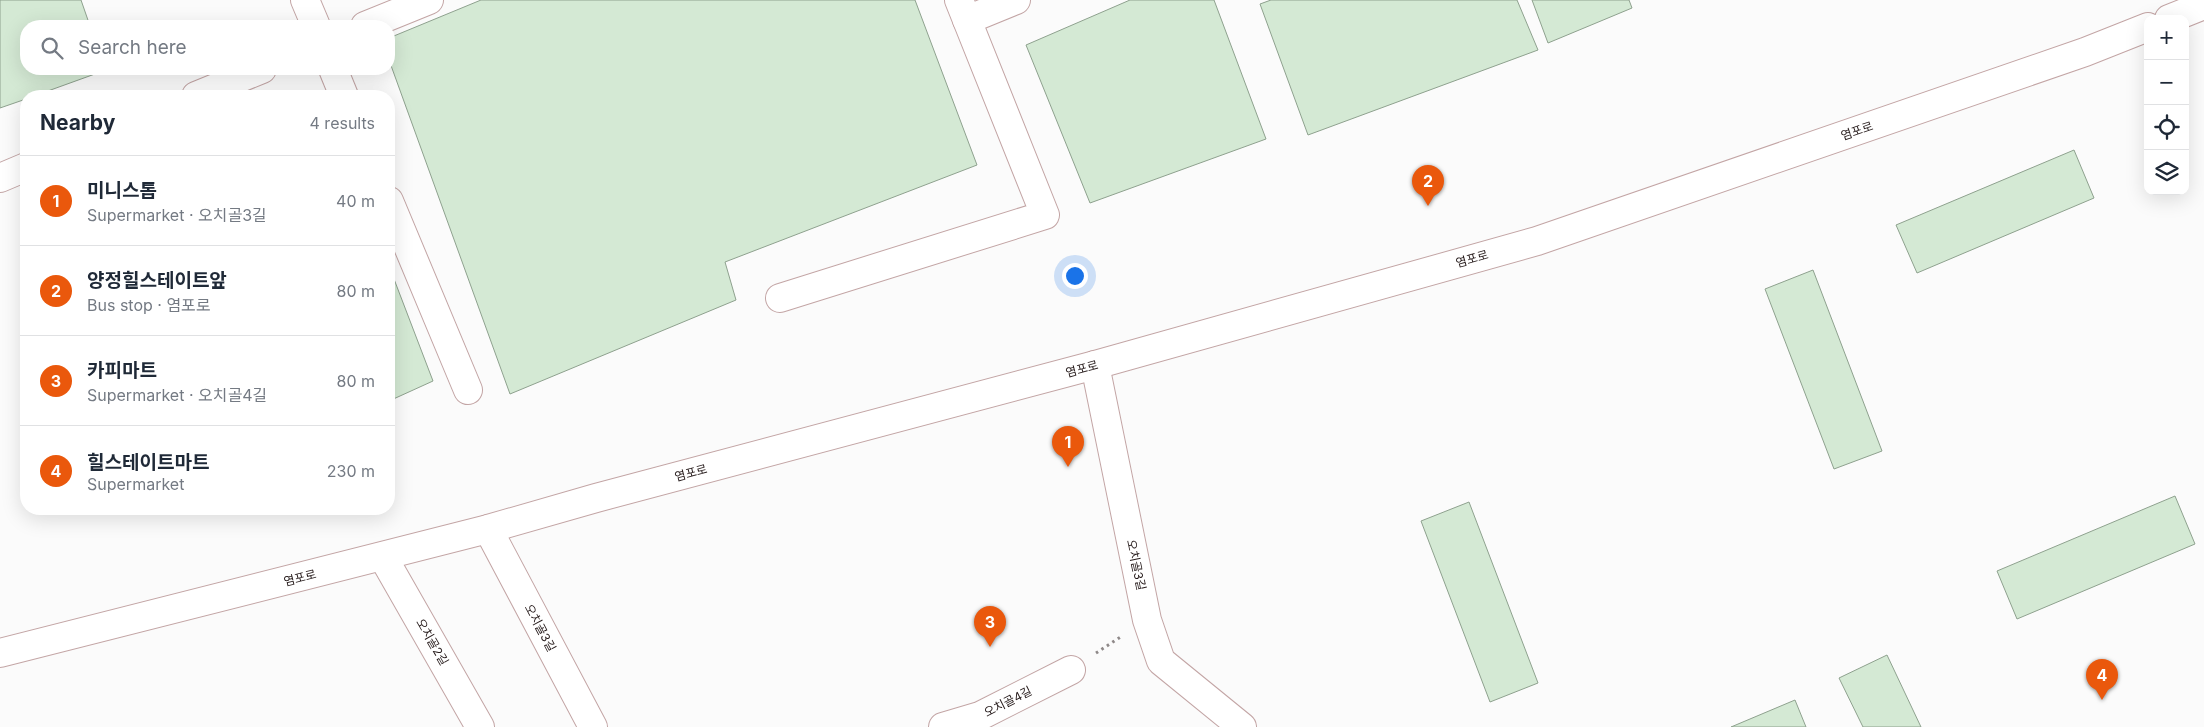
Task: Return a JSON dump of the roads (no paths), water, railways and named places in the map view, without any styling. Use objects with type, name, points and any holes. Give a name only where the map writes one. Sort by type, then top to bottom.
[{"type":"main road","points":[[305,0],[313,20]]},
{"type":"main road","points":[[379,20],[429,0]]},
{"type":"main road","points":[[780,298],[1045,215],[963,10],[1016,0]]},
{"type":"main road","points":[[2179,15],[2204,5]]},
{"type":"main road","name":"염포로","points":[[0,653],[488,529],[1095,366],[1537,241],[2085,52],[2144,29]]},
{"type":"main road","points":[[211,90],[247,75]]},
{"type":"main road","points":[[335,75],[342,90]]},
{"type":"main road","points":[[0,178],[20,170]]},
{"type":"main road","points":[[395,215],[468,390]]},
{"type":"main road","name":"오치골3길","points":[[1095,366],[1148,620],[1161,661],[1242,727]]},
{"type":"main road","name":"오치골3길","points":[[488,529],[593,727]]},
{"type":"main road","name":"오치골2길","points":[[383,557],[480,727]]},
{"type":"main road","name":"오치골4길","points":[[943,727],[980,716],[1071,670]]},
{"type":"place","name":"양정힐스테이트앞","points":[[1428,206]]},
{"type":"place","name":"미니스톱","points":[[1068,467]]},
{"type":"place","name":"카피마트","points":[[990,647]]},
{"type":"place","name":"힐스테이트마트","points":[[2102,700]]}]
